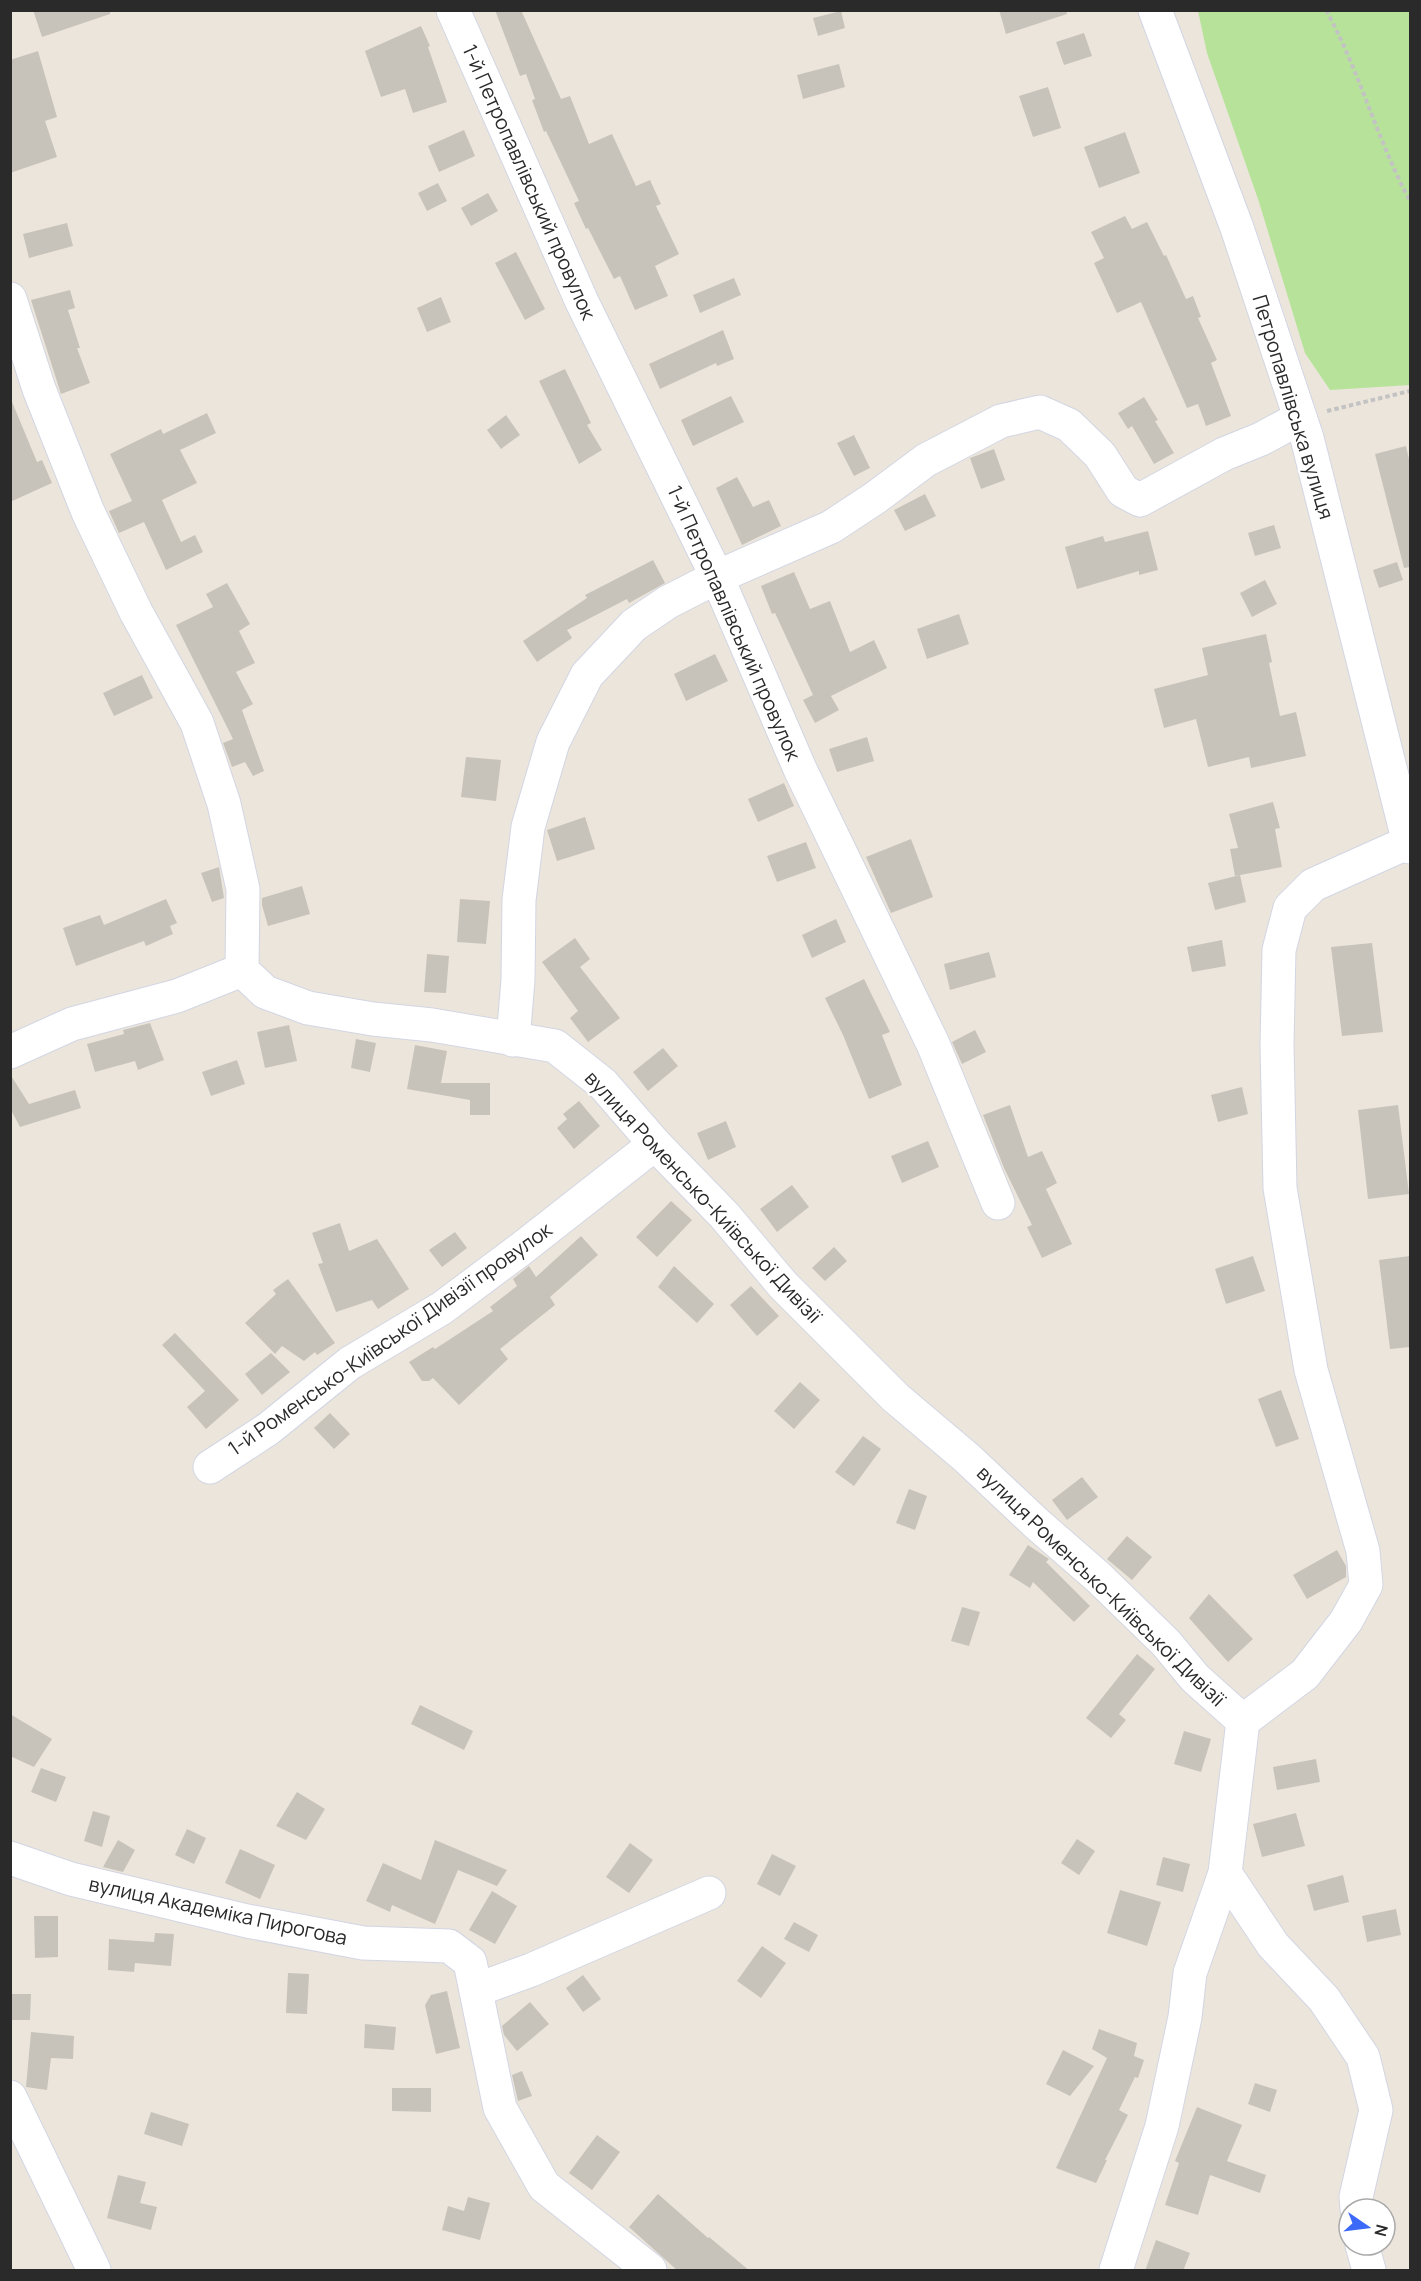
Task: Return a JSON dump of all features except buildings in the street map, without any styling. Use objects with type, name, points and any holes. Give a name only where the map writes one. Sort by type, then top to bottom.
[{"type":"street","name":"1-й Петропавлівський провулок","points":[[453,10],[582,302],[717,577],[800,769],[933,1044],[998,1203]]},
{"type":"street","name":"Петропавлівська вулиця","points":[[1155,10],[1237,228],[1300,418],[1410,845]]},
{"type":"street","points":[[10,299],[39,389],[88,512],[136,612],[196,723],[224,804],[243,889],[242,970],[177,996],[72,1024],[10,1052]]},
{"type":"street","points":[[513,1040],[518,980],[519,900],[528,827],[553,742],[587,675],[634,625],[668,602],[717,577],[831,526],[875,498],[926,460],[1000,421],[1040,412],[1069,425],[1100,455],[1123,491],[1140,500],[1224,454],[1261,439],[1300,418]]},
{"type":"street","points":[[1116,2271],[1161,2126],[1185,2017],[1190,1973],[1225,1873],[1243,1721],[1305,1674],[1346,1621],[1366,1586],[1363,1551],[1311,1370],[1280,1188],[1277,1045],[1279,950],[1290,908],[1313,885],[1410,845]]},
{"type":"street","name":"вулиця Роменсько-Київської Дивізії","points":[[242,970],[265,992],[308,1008],[373,1019],[432,1025],[555,1046],[603,1084],[724,1215],[783,1285],[896,1398],[967,1458],[1098,1577],[1166,1643],[1195,1678],[1243,1721]]},
{"type":"street","name":"1-й Роменсько-Київської Дивізії провулок","points":[[210,1467],[268,1429],[350,1363],[442,1308],[656,1144]]},
{"type":"street","name":"вулиця Академіка Пирогова","points":[[14,1855],[71,1879],[247,1921],[363,1943],[449,1946],[470,1962],[500,2108],[544,2186],[650,2271]]},
{"type":"street","points":[[1225,1873],[1273,1945],[1324,1999],[1363,2057],[1376,2110],[1356,2197]]},
{"type":"street","points":[[476,1990],[531,1970],[709,1893]]},
{"type":"street","points":[[10,2097],[94,2271]]},
{"type":"path","points":[[1326,10],[1341,38],[1396,174],[1410,201]]},
{"type":"path","points":[[1300,418],[1410,391]]},
{"type":"green space","points":[[1198,11],[1410,11],[1410,385],[1330,390],[1305,353],[1259,202],[1207,53]]}]
